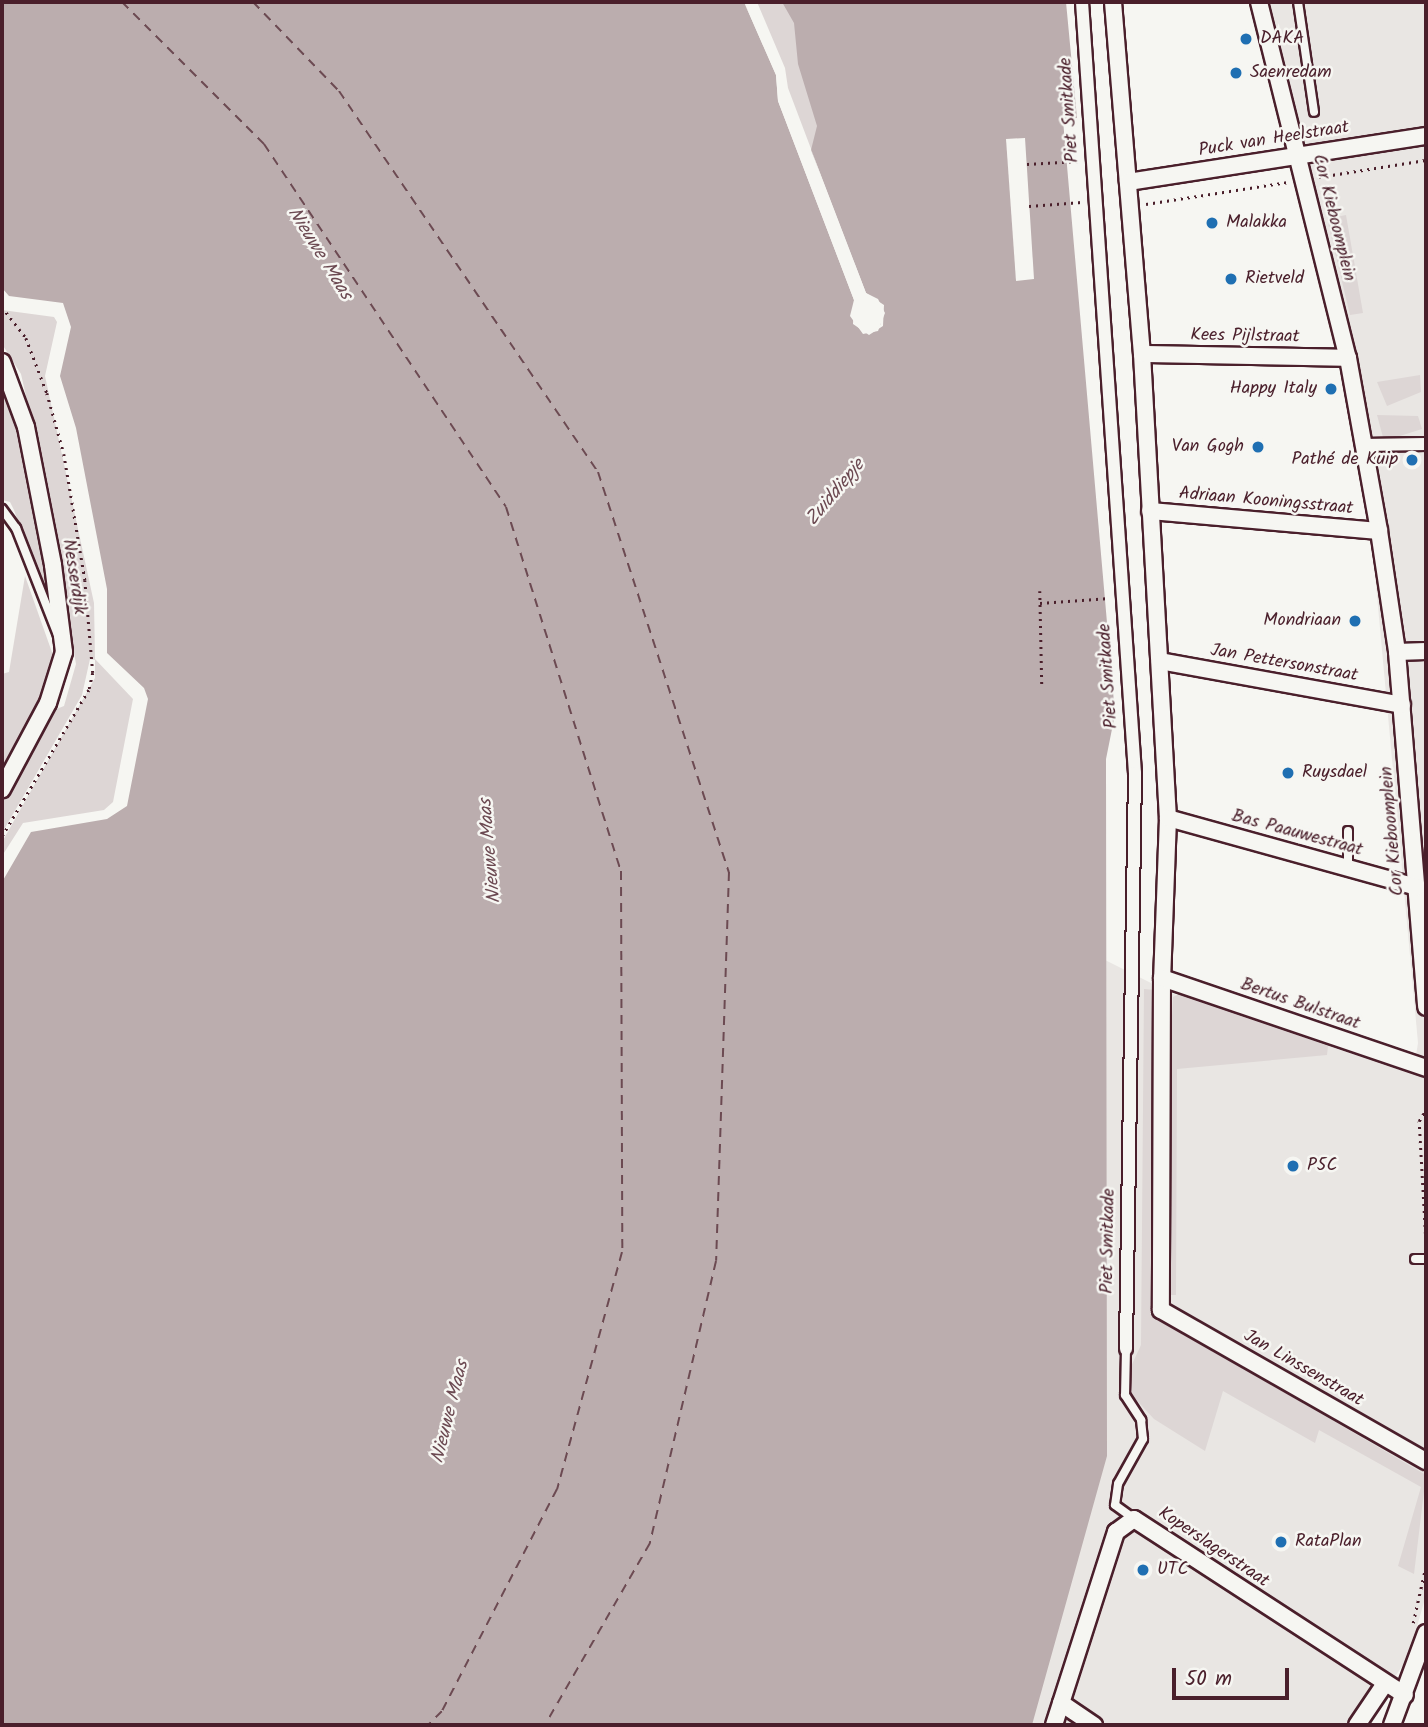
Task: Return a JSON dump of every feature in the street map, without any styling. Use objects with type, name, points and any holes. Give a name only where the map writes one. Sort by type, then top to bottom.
[{"type":"street","name":"Piet Smitkade","points":[[1082,2],[1135,773],[1126,1349]]},
{"type":"street","points":[[1113,2],[1128,182],[1127,207],[1142,354],[1168,818],[1162,978]]},
{"type":"street","name":"Cor Kieboomplein","points":[[1259,2],[1348,358],[1366,445],[1397,652],[1420,842],[1417,887],[1426,1007]]},
{"type":"street","name":"Puck van Heelstraat","points":[[1128,182],[1426,135]]},
{"type":"street","name":"Kees Pijlstraat","points":[[1142,354],[1348,358]]},
{"type":"street","name":"Nesserdijk","points":[[2,362],[26,427],[53,565],[63,643],[56,685],[2,789]]},
{"type":"street","points":[[1366,445],[1426,444]]},
{"type":"street","name":"Adriaan Kooningsstraat","points":[[1150,511],[1379,531]]},
{"type":"street","points":[[1397,652],[1426,651]]},
{"type":"street","name":"Jan Pettersonstraat","points":[[1160,661],[1402,705]]},
{"type":"street","name":"Bas Paauwestraat","points":[[1168,818],[1417,887]]},
{"type":"street","name":"Bertus Bulstraat","points":[[1162,978],[1426,1068]]},
{"type":"street","name":"Jan Linssenstraat","points":[[1162,978],[1161,1310],[1426,1461]]},
{"type":"street","name":"Koperslagerstraat","points":[[1054,1725],[1116,1532],[1133,1519],[1384,1685],[1405,1695]]},
{"type":"street","points":[[1392,1725],[1426,1633]]},
{"type":"street","points":[[1357,1725],[1384,1685]]},
{"type":"street","points":[[1061,1703],[1094,1725]]},
{"type":"lane","points":[[1298,2],[1314,112]]},
{"type":"lane","points":[[2,509],[16,528],[54,634],[63,643]]},
{"type":"lane","points":[[1348,831],[1348,868]]},
{"type":"lane","points":[[1415,1259],[1426,1259]]},
{"type":"lane","points":[[1126,1349],[1125,1395],[1141,1420],[1143,1439],[1118,1485],[1115,1505],[1133,1519]]},
{"type":"path","points":[[1127,207],[1426,160]]},
{"type":"path","points":[[1027,164],[1067,162]]},
{"type":"path","points":[[1029,206],[1071,203]]},
{"type":"path","points":[[1040,591],[1042,684]]},
{"type":"path","points":[[1040,603],[1111,598]]},
{"type":"path","points":[[1426,1110],[1419,1121],[1426,1259]]},
{"type":"shaded area","points":[[757,2],[828,2],[855,265],[788,88],[785,68]]},
{"type":"shaded area","points":[[1250,2],[1426,2],[1426,1595],[1408,1658],[1361,1725],[999,1725],[1075,945],[1171,993],[1413,1074],[1418,1043],[1373,552],[1343,372]]},
{"type":"shaded area","points":[[1346,215],[1363,313],[1350,315],[1327,219]]},
{"type":"shaded area","points":[[2,310],[54,317],[57,322],[45,376],[94,603],[95,659],[133,699],[113,802],[104,810],[23,823],[2,856],[2,842],[95,678],[95,660],[90,659],[82,695],[2,833],[2,801],[54,710],[64,706],[76,664],[46,485],[21,374],[2,344]]},
{"type":"shaded area","points":[[1420,375],[1421,392],[1387,406],[1377,382]]},
{"type":"shaded area","points":[[2,377],[22,446],[58,620],[53,622],[14,510],[10,502],[2,500]]},
{"type":"shaded area","points":[[1377,415],[1418,416],[1422,429],[1384,441]]},
{"type":"shaded area","points":[[25,576],[54,658],[46,689],[2,771],[2,674],[9,672]]},
{"type":"shaded area","points":[[1144,989],[1155,990],[1150,1314],[1426,1475],[1414,1574],[1398,1566],[1421,1487],[1319,1430],[1315,1443],[1223,1391],[1205,1451],[1154,1419],[1129,1392],[1127,1375],[1141,1345]]},
{"type":"shaded area","points":[[1181,993],[1328,1046],[1327,1055],[1177,1069],[1176,1295],[1170,1295],[1170,1054],[1173,997]]},
{"type":"water","points":[[2,2],[744,2],[776,75],[778,101],[854,300],[850,316],[863,334],[878,331],[885,313],[878,299],[866,293],[811,150],[817,126],[798,64],[794,23],[782,2],[1066,2],[1077,118],[1063,120],[1115,714],[1106,759],[1107,1456],[1032,1725],[2,1725],[2,882],[31,832],[107,819],[127,806],[148,699],[144,688],[107,653],[107,589],[76,428],[60,376],[71,327],[63,303],[9,296],[2,288]]},
{"type":"pier","points":[[744,2],[779,74],[781,100],[857,299],[853,314],[854,300],[778,101],[776,75]]},
{"type":"pier","points":[[1025,138],[1034,279],[1016,281],[1006,139]]},
{"type":"pier","points":[[809,144],[866,293],[884,305],[883,326],[869,335],[853,324],[853,317],[860,328],[869,332],[881,324],[880,307],[863,295]]},
{"type":"ferry route","points":[[122,2],[264,144],[506,507],[621,871],[622,1252],[557,1489],[442,1711],[428,1725]]},
{"type":"ferry route","points":[[253,2],[339,91],[598,472],[729,872],[716,1261],[650,1543],[545,1725]]},
{"type":"place","name":"DAKA","points":[[1246,39]]},
{"type":"place","name":"Saenredam","points":[[1236,73]]},
{"type":"place","name":"Malakka","points":[[1212,223]]},
{"type":"place","name":"Rietveld","points":[[1231,279]]},
{"type":"place","name":"Happy Italy","points":[[1331,389]]},
{"type":"place","name":"Van Gogh","points":[[1258,447]]},
{"type":"place","name":"Pathé de Kuip","points":[[1412,460]]},
{"type":"place","name":"Mondriaan","points":[[1355,621]]},
{"type":"place","name":"Ruysdael","points":[[1288,773]]},
{"type":"place","name":"P5C","points":[[1293,1166]]},
{"type":"place","name":"RataPlan","points":[[1281,1542]]},
{"type":"place","name":"UTC","points":[[1143,1570]]},
{"type":"water label","name":"Nieuwe Maas","points":[[319,254]]},
{"type":"water label","name":"Zuiddiepje","points":[[836,493]]},
{"type":"water label","name":"Nieuwe Maas","points":[[491,851]]},
{"type":"water label","name":"Nieuwe Maas","points":[[451,1412]]}]
